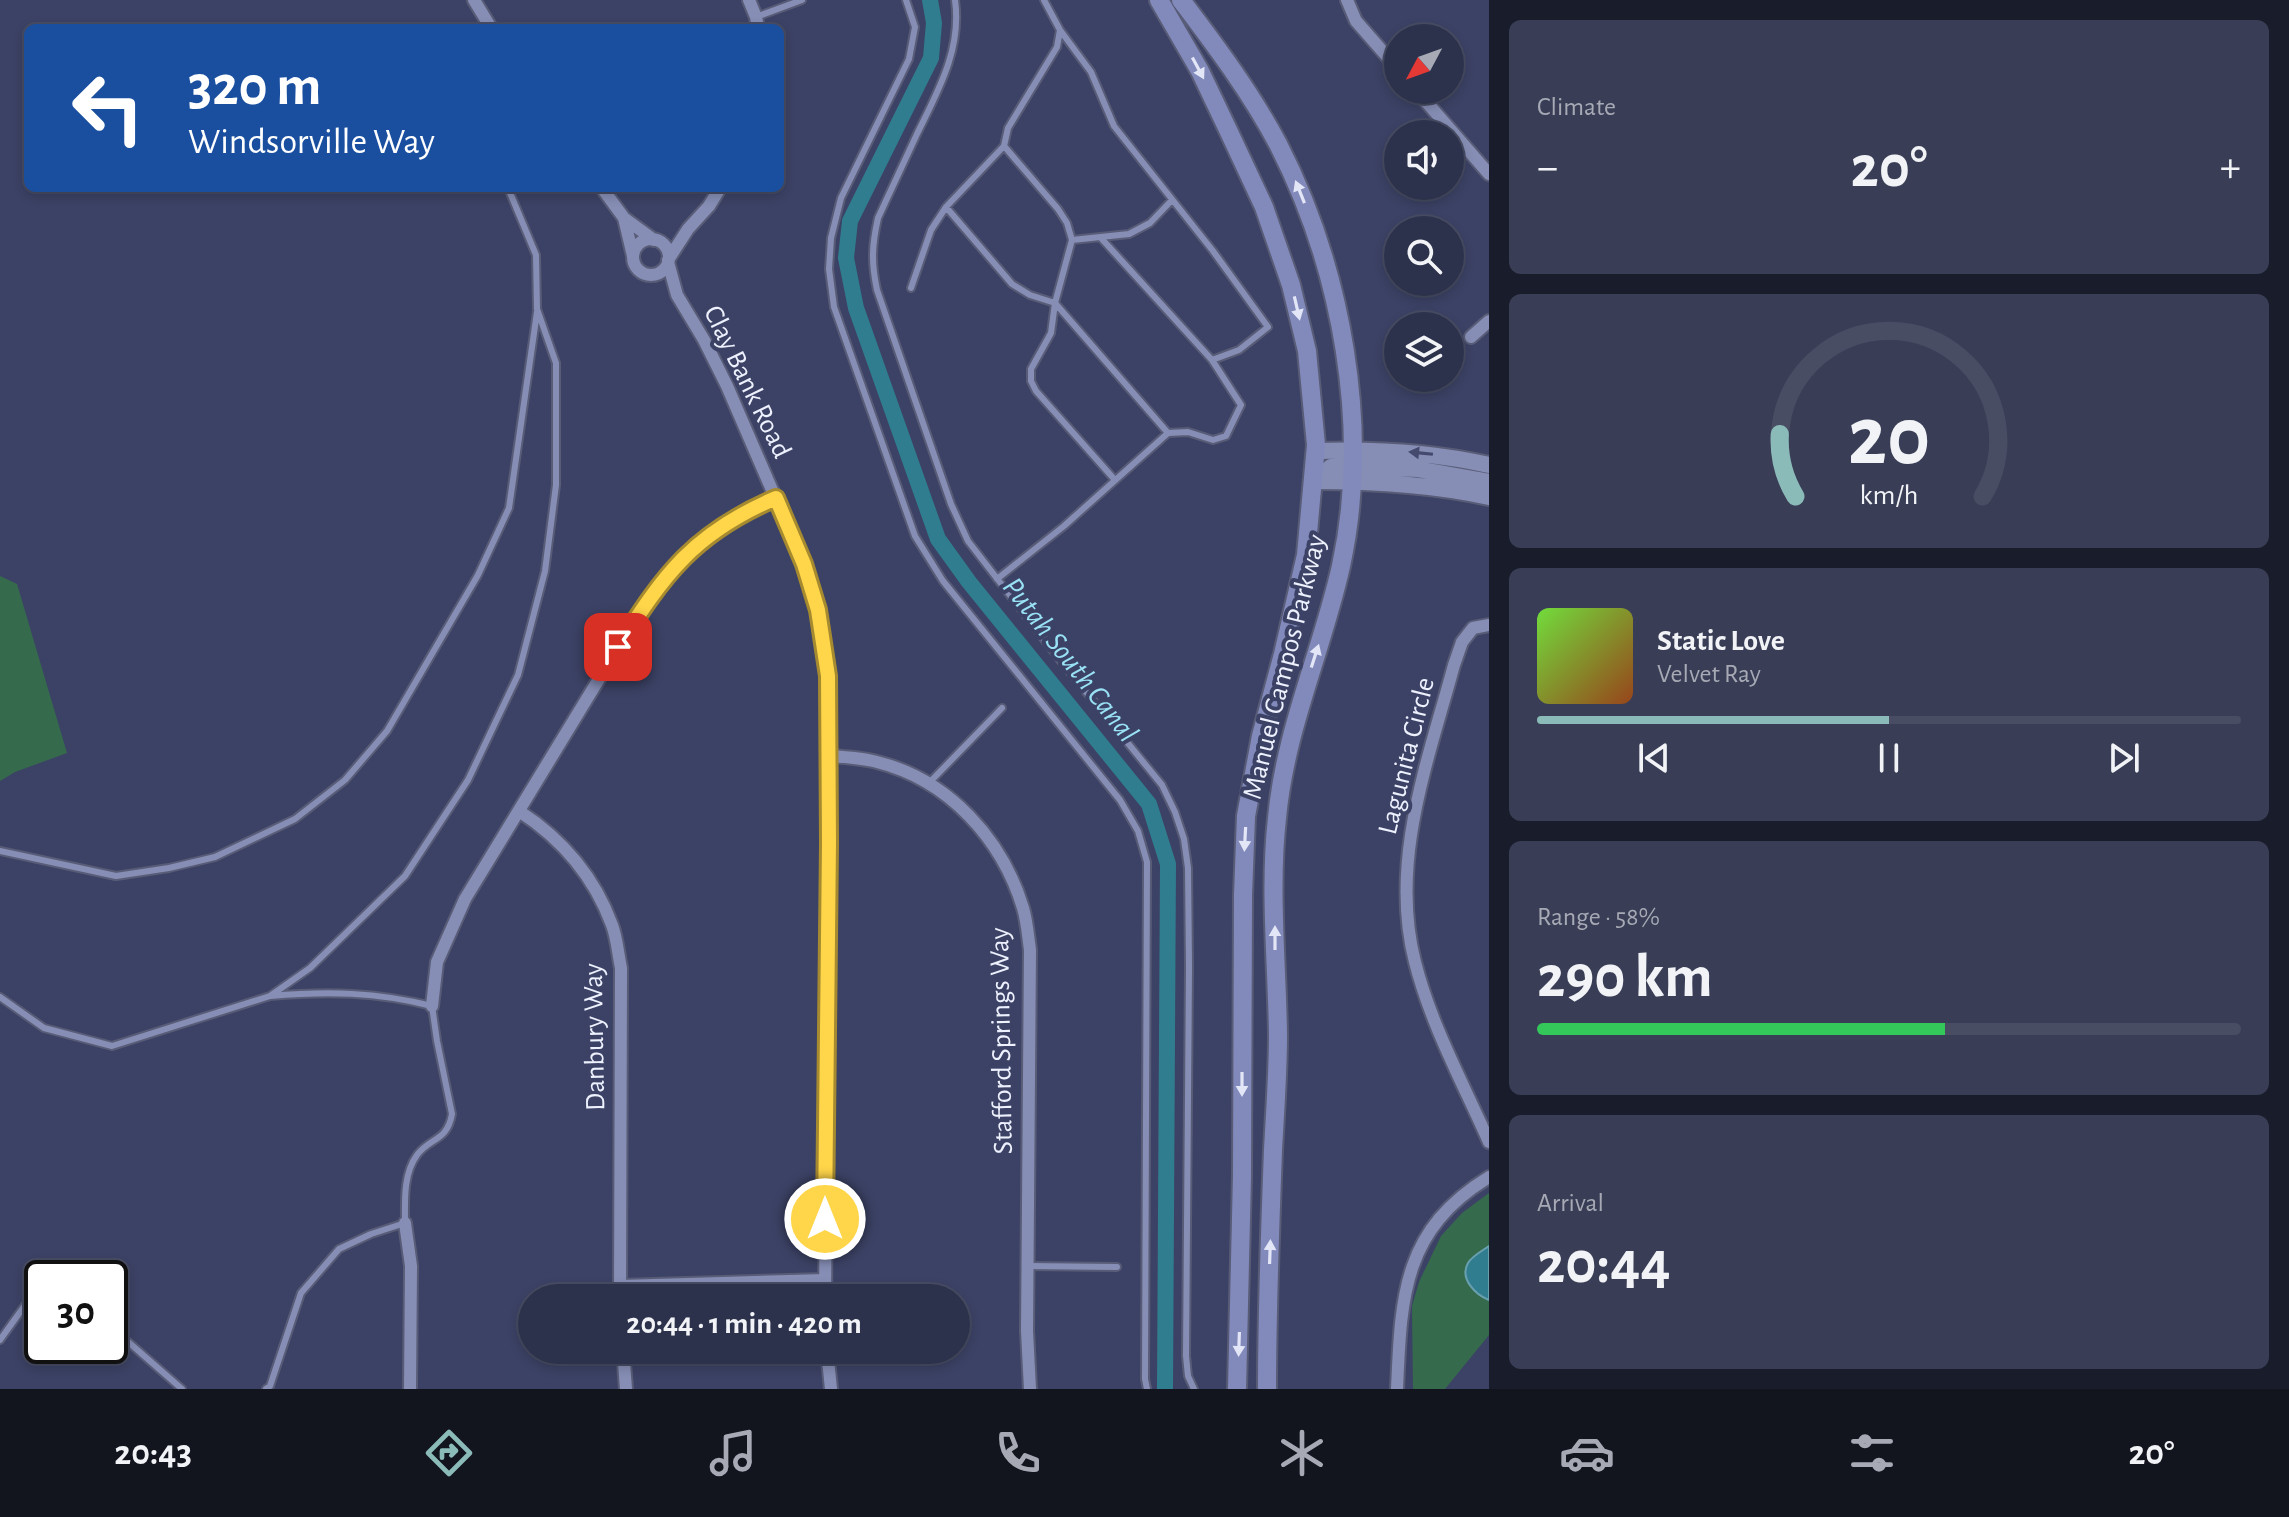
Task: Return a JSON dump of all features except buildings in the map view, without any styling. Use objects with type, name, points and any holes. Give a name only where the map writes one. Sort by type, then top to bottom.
[{"type":"main road","name":"Manuel Campos Parkway","points":[[1159,0],[1200,71],[1264,207],[1291,285],[1307,351],[1316,451],[1306,555],[1261,736],[1246,816],[1237,1389]]},
{"type":"main road","name":"Manuel Campos Parkway","points":[[1181,0],[1222,54],[1277,142],[1316,233],[1338,311],[1347,376],[1353,466],[1341,566],[1289,742],[1276,823],[1278,1037],[1267,1389]]},
{"type":"street","points":[[474,0],[489,24]]},
{"type":"street","points":[[749,0],[757,22]]},
{"type":"street","points":[[1347,0],[1356,21],[1384,53]]},
{"type":"street","points":[[1428,104],[1489,174]]},
{"type":"street","name":"Clay Bank Road","points":[[605,192],[624,218],[666,249],[677,295],[727,386],[804,564],[818,610],[827,669],[829,756],[825,1284]]},
{"type":"street","points":[[647,274],[660,272],[718,192]]},
{"type":"street","name":"Clay Bank Road","points":[[624,218],[637,268],[677,295]]},
{"type":"street","points":[[633,256],[638,244],[643,241],[688,229]]},
{"type":"street","points":[[1471,337],[1489,321]]},
{"type":"street","points":[[1316,451],[1353,466],[1418,484],[1489,497]]},
{"type":"street","points":[[1313,481],[1353,466],[1418,453],[1489,465]]},
{"type":"street","points":[[1353,466],[1417,469],[1489,482]]},
{"type":"street","points":[[432,1006],[437,962],[465,899],[644,605],[684,556],[707,536],[736,517],[776,498]]},
{"type":"street","name":"Lagunita Circle","points":[[1489,625],[1473,628],[1462,642],[1454,665],[1412,825],[1407,871],[1407,916],[1414,960],[1426,998],[1489,1142]]},
{"type":"street","name":"Stafford Springs Way","points":[[829,756],[877,762],[903,771],[955,803],[978,824],[998,851],[1024,910],[1030,950],[1027,1266],[1030,1389]]},
{"type":"street","name":"Danbury Way","points":[[519,811],[551,833],[575,858],[596,888],[613,927],[621,968],[620,1284]]},
{"type":"street","points":[[1397,1389],[1400,1318],[1412,1264],[1430,1231],[1453,1204],[1489,1177]]},
{"type":"street","points":[[405,1223],[411,1266],[410,1389]]},
{"type":"street","points":[[757,1284],[825,1280]]},
{"type":"street","points":[[624,1364],[626,1389]]},
{"type":"street","points":[[828,1364],[831,1389]]},
{"type":"lane","points":[[757,22],[802,0]]},
{"type":"lane","points":[[906,0],[915,27],[909,59],[841,198],[831,238],[829,269],[834,307],[915,536],[943,581],[1120,800],[1138,831],[1147,862],[1144,1265],[1147,1389]]},
{"type":"lane","points":[[955,0],[955,41],[946,73],[878,218],[872,265],[877,290],[951,504],[968,541],[1162,785],[1184,839],[1188,868],[1189,953],[1186,1356],[1188,1376],[1194,1389]]},
{"type":"lane","points":[[1044,0],[1060,30],[1091,72],[1114,126],[1213,251],[1268,327],[1239,350],[1212,360]]},
{"type":"lane","points":[[911,288],[931,230],[968,181],[1004,146],[1008,128],[1057,47],[1060,30]]},
{"type":"lane","points":[[1004,146],[1058,209],[1067,223],[1072,240],[1055,303],[1051,333],[1031,369],[1031,381],[1036,391],[1115,480]]},
{"type":"lane","points":[[0,851],[116,876],[215,857],[295,819],[345,780],[387,731],[478,575],[509,508],[537,309],[536,255],[510,192]]},
{"type":"lane","points":[[1072,240],[1129,234],[1150,223],[1172,200]]},
{"type":"lane","points":[[946,207],[1012,284],[1030,295],[1055,303],[1168,433]]},
{"type":"lane","points":[[997,579],[1064,526],[1168,433],[1188,432],[1213,440],[1226,436],[1241,405],[1212,360],[1101,238]]},
{"type":"lane","points":[[270,996],[310,968],[405,876],[468,780],[518,675],[545,571],[556,485],[556,363],[537,309]]},
{"type":"lane","points":[[928,784],[1002,708]]},
{"type":"lane","points":[[0,997],[44,1028],[112,1046],[270,996],[321,992],[394,997],[432,1006],[452,1114],[450,1126],[414,1159],[405,1189],[405,1223],[339,1249],[301,1293],[270,1386],[266,1389]]},
{"type":"lane","points":[[1027,1266],[1117,1267]]},
{"type":"lane","points":[[0,1340],[24,1307]]},
{"type":"lane","points":[[128,1342],[182,1389]]},
{"type":"shaded area","points":[[0,576],[17,584],[67,753],[15,772],[0,781]]},
{"type":"shaded area","points":[[1489,1193],[1489,1335],[1445,1389],[1413,1389],[1412,1306],[1419,1282],[1441,1236],[1462,1213]]},
{"type":"shaded area","points":[[1489,1246],[1489,1300],[1474,1290],[1467,1280],[1466,1269],[1470,1260]]},
{"type":"waterway","name":"Putah South Canal","points":[[930,0],[934,23],[931,58],[850,221],[846,258],[856,308],[938,539],[969,582],[1149,804],[1168,864],[1165,1389]]},
{"type":"route","points":[[618,647],[644,605],[684,556],[736,517],[776,498],[804,564],[818,610],[828,676],[825,1219]]}]
